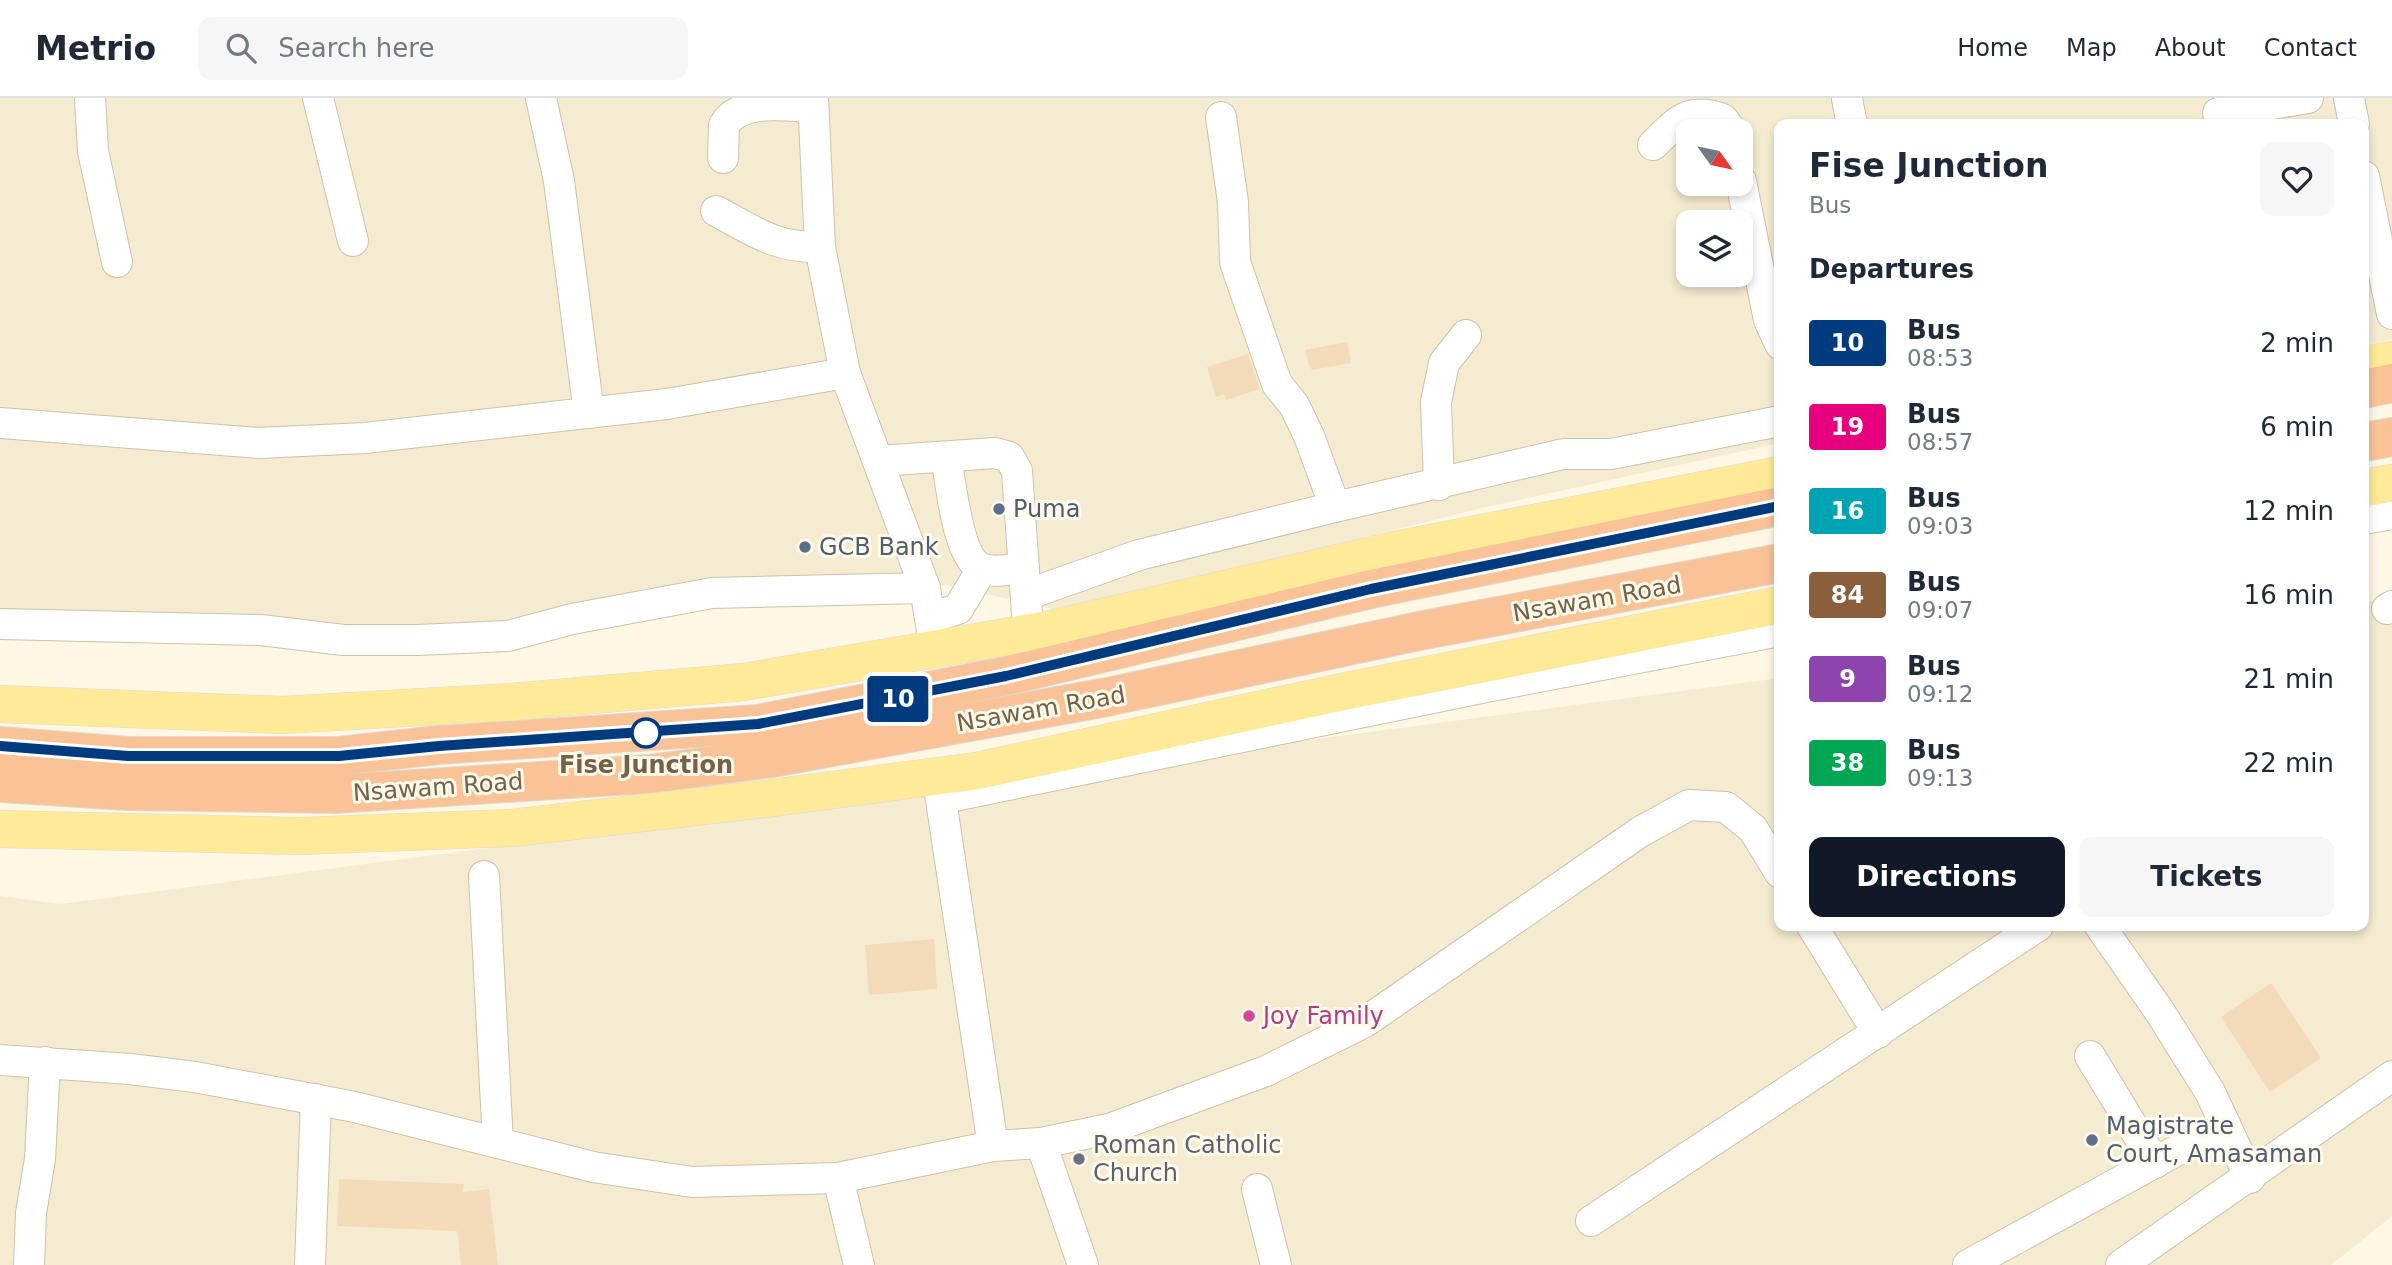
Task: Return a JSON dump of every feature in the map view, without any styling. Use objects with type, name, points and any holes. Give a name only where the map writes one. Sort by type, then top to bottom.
[{"type":"highway","points":[[2369,388],[2392,383]]},
{"type":"highway","points":[[2369,441],[2392,437]]},
{"type":"highway","name":"Nsawam Road","points":[[0,746],[128,756],[339,756],[439,746],[758,724],[993,679],[1371,589],[1774,507]]},
{"type":"highway","name":"Nsawam Road","points":[[0,783],[126,791],[335,794],[659,772],[772,758],[1107,697],[1423,630],[1774,564]]},
{"type":"main road","points":[[2369,364],[2392,360]]},
{"type":"main road","points":[[0,704],[283,715],[497,703],[744,682],[933,633],[1029,632],[1395,550],[1774,476]]},
{"type":"main road","points":[[2369,487],[2392,483]]},
{"type":"main road","points":[[0,829],[300,836],[512,828],[941,787],[976,771],[1341,692],[1774,606]]},
{"type":"street","points":[[90,98],[93,150],[117,262]]},
{"type":"street","points":[[318,98],[353,241]]},
{"type":"street","points":[[541,98],[565,219],[589,413]]},
{"type":"street","points":[[2218,112],[2274,114],[2308,98]]},
{"type":"street","points":[[2349,98],[2353,119]]},
{"type":"street","points":[[1847,99],[1851,119]]},
{"type":"street","points":[[723,158],[724,125],[738,109],[755,105],[813,102],[820,247],[845,373],[925,589],[933,633]]},
{"type":"street","points":[[1681,119],[1696,114],[1718,119]]},
{"type":"street","points":[[1221,117],[1233,202],[1235,262],[1277,384],[1294,405],[1309,436],[1335,506]]},
{"type":"street","points":[[1653,145],[1676,124]]},
{"type":"street","points":[[1744,196],[1769,320],[1774,331]]},
{"type":"street","points":[[716,211],[777,243],[797,248],[820,247]]},
{"type":"street","points":[[2370,230],[2381,298]]},
{"type":"street","points":[[1439,485],[1436,402],[1444,363],[1466,335]]},
{"type":"street","points":[[0,423],[260,443],[365,438],[667,404],[845,373]]},
{"type":"street","points":[[946,457],[964,549],[982,569],[1001,571],[1025,581],[1563,454],[1611,454],[1774,422]]},
{"type":"street","points":[[879,461],[995,453],[1009,457],[1017,471],[1029,632]]},
{"type":"street","points":[[2369,518],[2392,514]]},
{"type":"street","points":[[933,633],[958,609],[982,569]]},
{"type":"street","points":[[0,624],[261,629],[343,640],[417,640],[509,636],[572,620],[712,593],[925,589]]},
{"type":"street","points":[[993,1146],[968,991],[941,787],[1774,632]]},
{"type":"street","points":[[0,1060],[195,1077],[316,1099],[593,1167],[692,1182],[838,1178],[993,1146],[1041,1143],[1109,1129],[1266,1071],[1365,1022],[1640,832],[1689,805],[1726,807],[1753,829],[1774,863]]},
{"type":"street","points":[[484,876],[498,1143]]},
{"type":"street","points":[[1815,931],[1878,1033]]},
{"type":"street","points":[[1591,1221],[2031,931]]},
{"type":"street","points":[[2103,931],[2160,1012],[2210,1092],[2250,1178]]},
{"type":"street","points":[[2090,1056],[2155,1163]]},
{"type":"street","points":[[29,1265],[32,1213],[40,1159],[45,1062]]},
{"type":"street","points":[[2121,1265],[2250,1178],[2392,1076]]},
{"type":"street","points":[[310,1265],[316,1099]]},
{"type":"street","points":[[1968,1265],[2225,1124]]},
{"type":"street","points":[[1041,1143],[1083,1265]]},
{"type":"street","points":[[838,1178],[859,1265]]},
{"type":"street","points":[[1257,1189],[1276,1265]]},
{"type":"shaded area","points":[[0,98],[2392,98],[2392,340],[2369,344],[2369,119],[1774,119],[1774,444],[1482,508],[1066,612],[946,585],[704,586],[520,626],[281,624],[0,614]]},
{"type":"shaded area","points":[[2392,598],[2392,1216],[2331,1265],[0,1265],[0,896],[61,904],[1774,679],[1774,931],[2369,931],[2369,601]]},
{"type":"building","points":[[1347,342],[1351,363],[1312,370],[1305,350]]},
{"type":"building","points":[[1248,354],[1260,389],[1226,400],[1224,394],[1216,397],[1207,367]]},
{"type":"building","points":[[934,939],[937,989],[869,995],[865,945]]},
{"type":"building","points":[[2271,983],[2321,1058],[2270,1092],[2221,1017]]},
{"type":"building","points":[[339,1179],[464,1184],[463,1192],[489,1189],[498,1265],[461,1265],[457,1231],[337,1226]]},
{"type":"bus line","name":"10","points":[[0,746],[128,756],[339,756],[439,746],[758,724],[864,706],[1006,676],[1371,589],[1774,507]]},
{"type":"place","name":"Puma","points":[[999,509]]},
{"type":"place","name":"GCB Bank","points":[[805,547]]},
{"type":"place","name":"Fise Junction","points":[[646,733]]},
{"type":"place","name":"Joy Family","points":[[1249,1016]]},
{"type":"place","name":"Magistrate Court, Amasaman","points":[[2092,1140]]},
{"type":"place","name":"Roman Catholic Church","points":[[1079,1159]]}]
